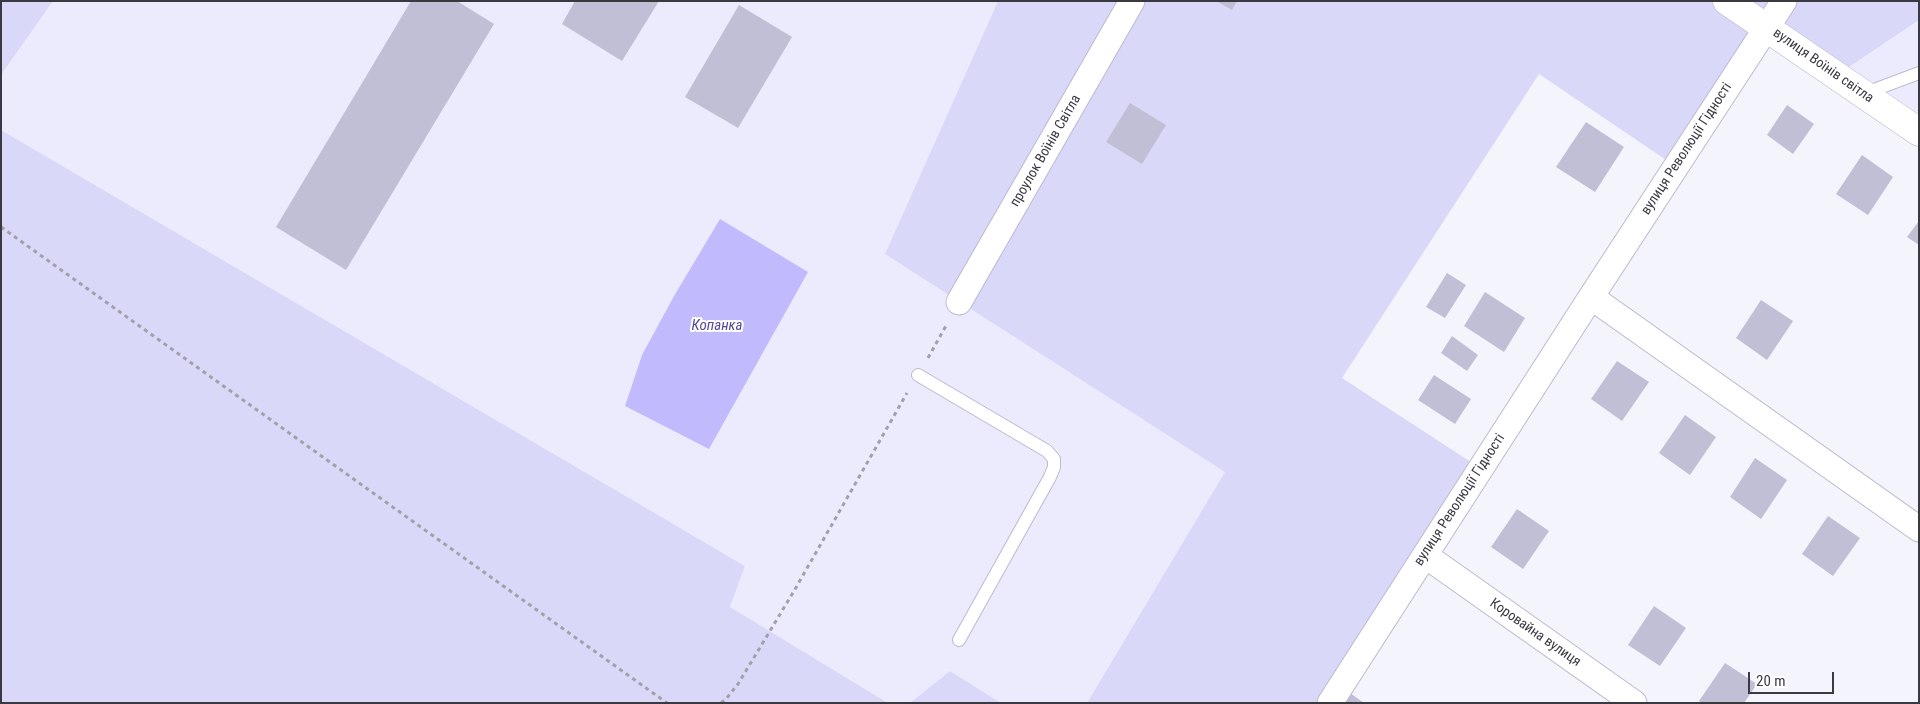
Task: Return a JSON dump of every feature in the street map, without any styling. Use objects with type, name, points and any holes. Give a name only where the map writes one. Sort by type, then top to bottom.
[{"type":"street","name":"проулок Воїнів Світла","points":[[959,302],[1132,1]]},
{"type":"street","name":"вулиця Воїнів світла","points":[[1727,1],[1919,132]]},
{"type":"street","name":"вулиця Революції Гідності","points":[[1330,703],[1590,297],[1784,1]]},
{"type":"street","points":[[1590,297],[1919,529]]},
{"type":"street","name":"Коровайна вулиця","points":[[1436,562],[1634,703]]},
{"type":"lane","points":[[1863,94],[1919,73]]},
{"type":"lane","points":[[918,375],[1047,451],[1054,459],[1054,467],[1050,477],[959,640]]},
{"type":"path","points":[[1,227],[667,703]]},
{"type":"path","points":[[721,703],[743,676],[959,302]]},
{"type":"shaded area","points":[[1,1],[53,1],[1,75]]},
{"type":"shaded area","points":[[53,1],[998,1],[885,254],[1226,472],[1087,703],[1001,703],[950,671],[910,703],[888,703],[730,607],[745,566],[1,130],[1,75]]},
{"type":"shaded area","points":[[998,1],[1919,1],[1919,20],[1836,76],[1766,29],[1675,166],[1539,74],[1342,378],[1480,468],[1330,703],[1087,703],[1225,472],[885,254]]},
{"type":"shaded area","points":[[1919,20],[1919,132],[1837,76]]},
{"type":"shaded area","points":[[1,130],[745,566],[730,607],[888,703],[1,703]]},
{"type":"shaded area","points":[[950,671],[1001,703],[910,703]]},
{"type":"water","name":"Копанка","points":[[720,219],[808,272],[709,449],[625,406],[642,355],[674,296]]},
{"type":"building","points":[[411,1],[457,1],[494,24],[346,270],[276,227]]},
{"type":"building","points":[[575,1],[659,1],[622,61],[562,24]]},
{"type":"building","points":[[1216,1],[1237,1],[1232,10]]},
{"type":"building","points":[[739,5],[792,37],[738,128],[685,97]]},
{"type":"building","points":[[1130,103],[1166,125],[1142,164],[1106,142]]},
{"type":"building","points":[[1787,105],[1814,124],[1793,154],[1767,135]]},
{"type":"building","points":[[1586,122],[1624,147],[1595,192],[1556,167]]},
{"type":"building","points":[[1862,155],[1893,177],[1868,215],[1836,194]]},
{"type":"building","points":[[1919,221],[1919,245],[1907,237]]},
{"type":"building","points":[[1447,273],[1466,285],[1445,318],[1426,307]]},
{"type":"building","points":[[1485,292],[1525,318],[1504,352],[1464,326]]},
{"type":"building","points":[[1761,300],[1793,321],[1767,360],[1736,338]]},
{"type":"building","points":[[1452,336],[1478,355],[1467,371],[1441,353]]},
{"type":"building","points":[[1617,361],[1649,382],[1622,421],[1591,399]]},
{"type":"building","points":[[1434,375],[1471,399],[1455,424],[1418,400]]},
{"type":"building","points":[[1685,415],[1716,437],[1690,475],[1659,453]]},
{"type":"building","points":[[1755,458],[1787,480],[1761,519],[1730,497]]},
{"type":"building","points":[[1517,509],[1549,531],[1523,569],[1491,547]]},
{"type":"building","points":[[1828,516],[1860,538],[1833,576],[1802,554]]},
{"type":"building","points":[[1654,606],[1686,628],[1660,666],[1628,645]]},
{"type":"building","points":[[1725,663],[1757,684],[1744,703],[1701,703],[1699,701]]},
{"type":"building","points":[[1350,693],[1364,703],[1344,703]]}]
